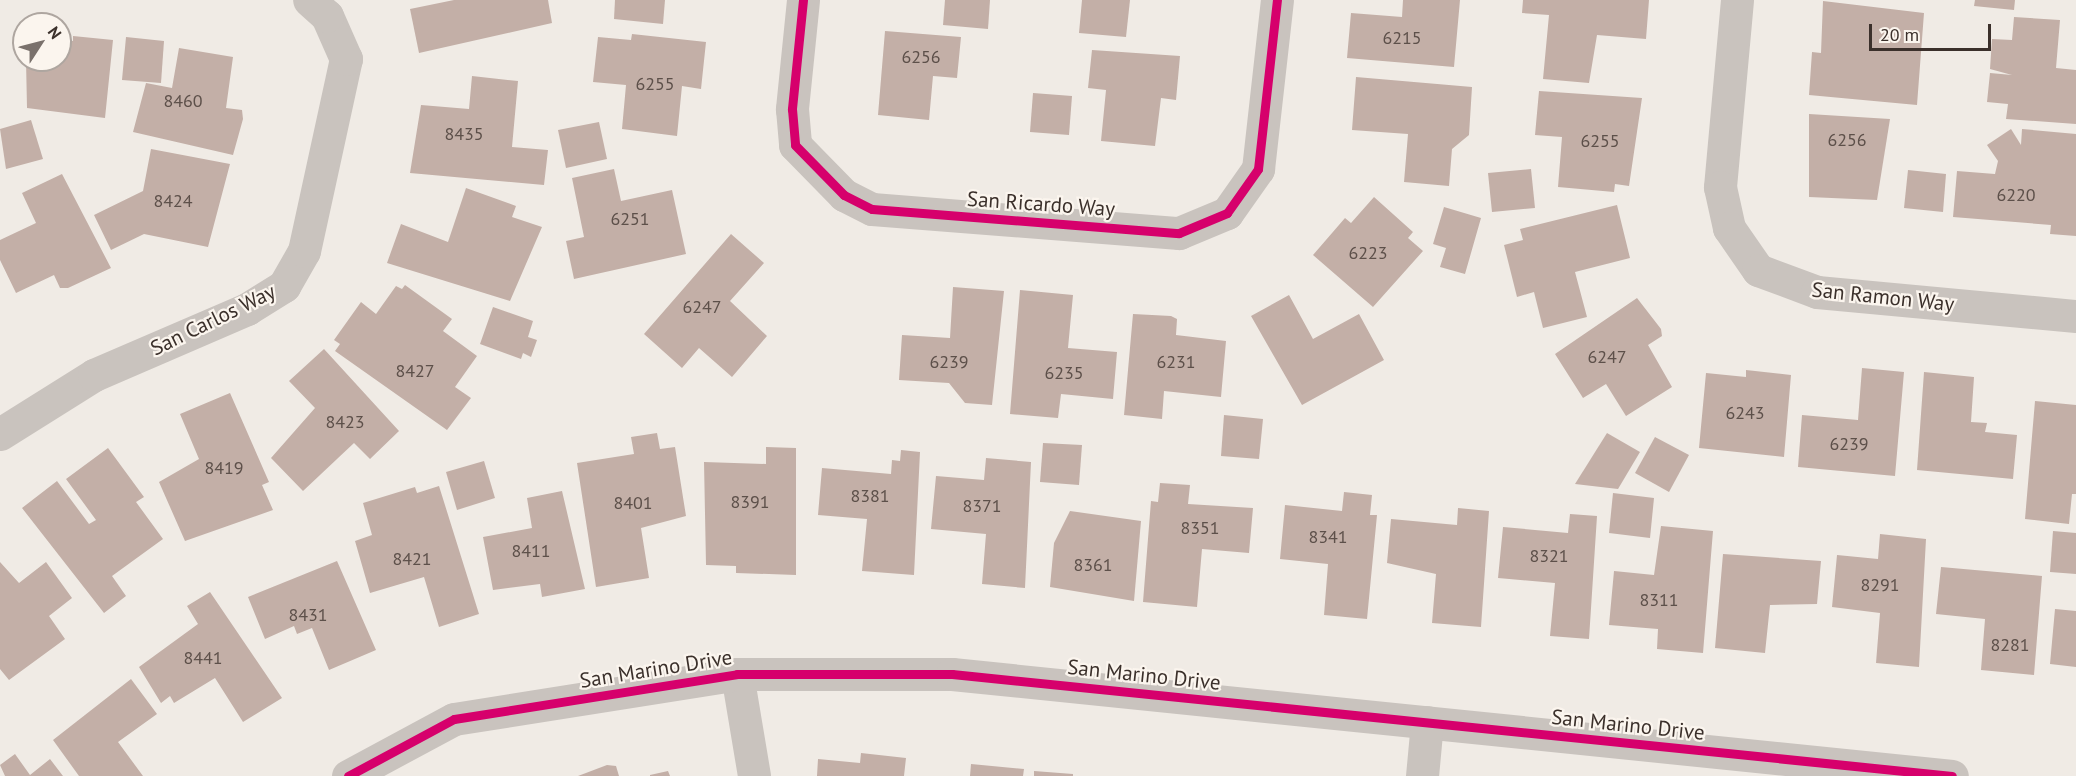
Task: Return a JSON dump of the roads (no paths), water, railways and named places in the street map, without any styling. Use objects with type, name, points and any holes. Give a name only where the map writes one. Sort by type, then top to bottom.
[{"type":"street","name":"San Carlos Way","points":[[0,434],[94,375],[247,309],[284,286],[303,251],[346,59],[327,16],[309,0]]},
{"type":"street","name":"San Ricardo Way","points":[[803,0],[792,109],[795,145],[844,195],[872,209],[1179,233],[1227,213],[1258,169],[1277,0]]},
{"type":"street","name":"San Ramon Way","points":[[1737,0],[1720,187],[1729,228],[1758,270],[1817,292],[2076,316]]},
{"type":"street","name":"San Marino Drive","points":[[348,776],[454,719],[737,674],[952,674],[1952,776]]},
{"type":"street","points":[[737,674],[754,776]]},
{"type":"street","points":[[1422,776],[1427,722]]}]
